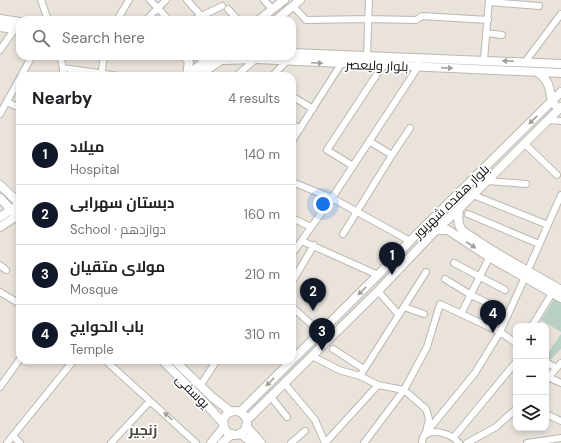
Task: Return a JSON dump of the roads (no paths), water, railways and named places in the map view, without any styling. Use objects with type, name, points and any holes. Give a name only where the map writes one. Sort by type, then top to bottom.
[{"type":"main road","points":[[264,16],[284,0]]},
{"type":"main road","points":[[281,16],[300,0]]},
{"type":"main road","points":[[0,19],[16,21]]},
{"type":"main road","points":[[0,27],[16,30]]},
{"type":"main road","name":"بلوار ولیعصر","points":[[296,53],[561,64]]},
{"type":"main road","points":[[187,60],[189,62],[188,72]]},
{"type":"main road","points":[[192,72],[207,60]]},
{"type":"main road","points":[[204,72],[222,60]]},
{"type":"main road","name":"بلوار ولیعصر","points":[[272,60],[561,73]]},
{"type":"main road","points":[[537,72],[542,75],[549,85],[552,102],[560,107]]},
{"type":"main road","name":"بلوار هفده شهریور","points":[[296,356],[561,92]]},
{"type":"main road","name":"بلوار هفده شهریور","points":[[247,424],[271,397],[378,291],[436,230],[488,181],[560,107]]},
{"type":"main road","points":[[0,185],[16,199]]},
{"type":"main road","points":[[0,198],[16,213]]},
{"type":"main road","points":[[0,217],[16,206]]},
{"type":"main road","points":[[460,209],[458,218],[459,225],[491,254]]},
{"type":"main road","points":[[0,227],[16,218]]},
{"type":"main road","points":[[436,230],[448,230],[556,290],[561,298]]},
{"type":"main road","points":[[308,344],[314,354]]},
{"type":"main road","name":"یوسفی","points":[[166,364],[206,404],[224,425]]},
{"type":"main road","name":"یوسفی","points":[[178,364],[212,397],[231,412]]},
{"type":"main road","name":"بلوار هفده شهریور","points":[[240,412],[288,364]]},
{"type":"main road","points":[[206,404],[212,397]]},
{"type":"main road","points":[[252,443],[231,438],[224,425],[224,418],[231,412],[240,412],[246,417],[247,424],[261,443]]},
{"type":"main road","points":[[231,438],[247,424]]},
{"type":"main road","points":[[211,443],[224,425]]},
{"type":"street","points":[[40,0],[46,16]]},
{"type":"street","points":[[119,16],[129,0]]},
{"type":"street","points":[[150,0],[165,16]]},
{"type":"street","points":[[150,16],[166,0]]},
{"type":"street","points":[[187,0],[201,16]]},
{"type":"street","points":[[264,0],[272,9]]},
{"type":"street","points":[[367,56],[369,0]]},
{"type":"street","points":[[484,60],[489,1],[539,6]]},
{"type":"street","points":[[293,6],[306,20],[416,20],[422,16],[488,20]]},
{"type":"street","points":[[207,16],[225,7],[234,16]]},
{"type":"street","points":[[525,62],[561,14]]},
{"type":"street","points":[[0,50],[16,31]]},
{"type":"street","points":[[487,33],[502,35]]},
{"type":"street","points":[[296,249],[332,198],[418,67],[419,58]]},
{"type":"street","points":[[23,72],[30,60]]},
{"type":"street","points":[[61,60],[63,72]]},
{"type":"street","points":[[101,72],[103,60]]},
{"type":"street","points":[[241,72],[255,60]]},
{"type":"street","points":[[276,72],[287,61]]},
{"type":"street","points":[[296,135],[342,64]]},
{"type":"street","points":[[353,166],[327,150],[383,65]]},
{"type":"street","points":[[63,68],[85,72]]},
{"type":"street","points":[[0,114],[16,84]]},
{"type":"street","points":[[296,99],[313,109]]},
{"type":"street","points":[[6,102],[16,106]]},
{"type":"street","points":[[547,120],[561,121]]},
{"type":"street","points":[[296,126],[300,129]]},
{"type":"street","points":[[343,234],[410,128]]},
{"type":"street","points":[[368,141],[392,155]]},
{"type":"street","points":[[524,143],[557,175]]},
{"type":"street","points":[[488,181],[526,184]]},
{"type":"street","points":[[296,184],[332,198],[410,241]]},
{"type":"street","points":[[473,195],[548,225]]},
{"type":"street","points":[[422,443],[422,437],[475,373],[500,332],[561,195]]},
{"type":"street","points":[[468,214],[539,244]]},
{"type":"street","points":[[296,220],[311,227]]},
{"type":"street","points":[[302,241],[378,275]]},
{"type":"street","points":[[296,275],[314,246]]},
{"type":"street","points":[[461,314],[491,254]]},
{"type":"street","points":[[454,263],[505,290]]},
{"type":"street","points":[[0,265],[6,270]]},
{"type":"street","points":[[360,376],[426,272]]},
{"type":"street","points":[[445,279],[471,295],[496,307]]},
{"type":"street","points":[[534,323],[556,290]]},
{"type":"street","points":[[378,291],[399,314]]},
{"type":"street","points":[[0,292],[16,302]]},
{"type":"street","points":[[364,443],[404,390],[427,347],[440,304],[500,332],[513,341]]},
{"type":"street","points":[[404,307],[424,314]]},
{"type":"street","points":[[296,310],[320,332]]},
{"type":"street","points":[[333,349],[364,369]]},
{"type":"street","points":[[314,354],[339,370],[360,376],[378,385],[404,390],[426,408],[429,419],[425,434]]},
{"type":"street","points":[[549,376],[561,363]]},
{"type":"street","points":[[0,387],[16,364]]},
{"type":"street","points":[[7,443],[71,364]]},
{"type":"street","points":[[109,364],[196,443]]},
{"type":"street","points":[[200,386],[214,364]]},
{"type":"street","points":[[549,364],[556,368]]},
{"type":"street","points":[[454,437],[513,366]]},
{"type":"street","points":[[549,379],[561,383]]},
{"type":"street","points":[[285,384],[315,420],[325,443],[378,385]]},
{"type":"street","points":[[271,397],[287,416]]},
{"type":"street","points":[[111,443],[150,401]]},
{"type":"street","points":[[467,443],[496,427],[513,412]]},
{"type":"street","points":[[549,415],[561,421]]},
{"type":"street","points":[[291,443],[305,431]]},
{"type":"street","points":[[425,434],[441,432],[454,437],[459,443]]},
{"type":"street","points":[[13,436],[20,443]]},
{"type":"street","points":[[527,443],[557,440]]},
{"type":"place","name":"میلاد","points":[[392,275]]},
{"type":"place","name":"دبستان سهرابی","points":[[313,311]]},
{"type":"place","name":"باب الحوایج","points":[[493,333]]},
{"type":"place","name":"مولای متقیان","points":[[322,351]]},
{"type":"district","name":"زنجیر","points":[[143,430]]}]
